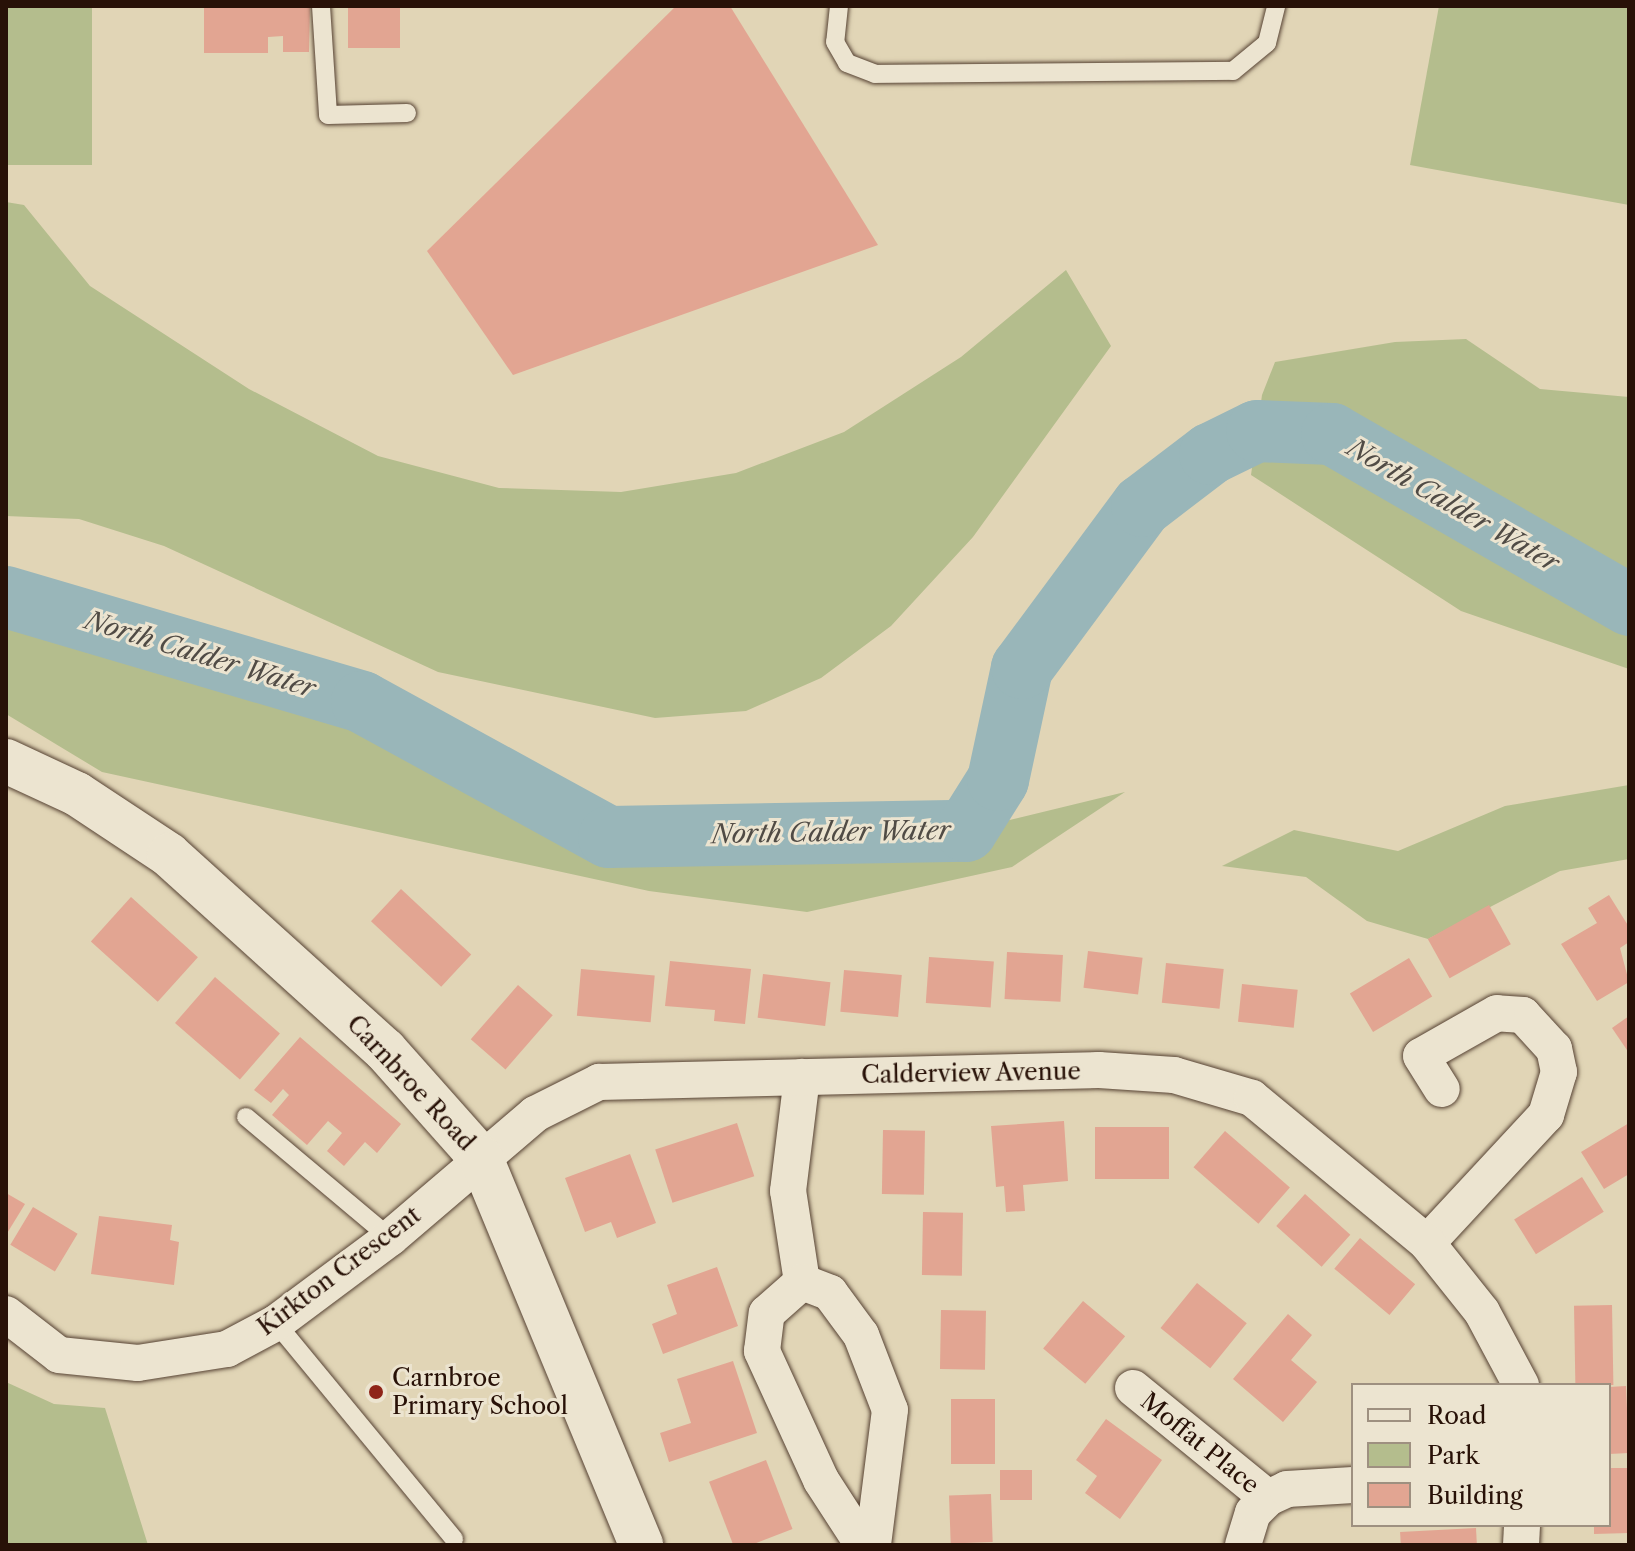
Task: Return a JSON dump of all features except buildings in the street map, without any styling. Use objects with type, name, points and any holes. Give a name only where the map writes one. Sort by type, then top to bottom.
[{"type":"street","name":"Carnbroe Road","points":[[6,761],[77,794],[169,855],[385,1050],[481,1158],[641,1545]]},
{"type":"street","points":[[1427,1243],[1546,1115],[1559,1072],[1554,1049],[1523,1015],[1497,1013],[1421,1056],[1442,1089]]},
{"type":"street","name":"Calderview Avenue","points":[[481,1158],[535,1114],[599,1082],[1099,1070],[1226,1085],[1344,1171],[1427,1243],[1482,1312],[1520,1383]]},
{"type":"street","points":[[802,1077],[788,1191],[802,1282]]},
{"type":"street","name":"Kirkton Crescent","points":[[6,1314],[59,1355],[138,1363],[227,1349],[276,1323],[390,1238],[481,1158]]},
{"type":"street","points":[[802,1282],[767,1313],[762,1351],[821,1480],[863,1545]]},
{"type":"street","points":[[802,1282],[830,1293],[861,1335],[890,1410],[873,1545]]},
{"type":"street","name":"Moffat Place","points":[[1133,1388],[1268,1498]]},
{"type":"street","name":"Moffat Place","points":[[1243,1545],[1253,1513],[1268,1498],[1287,1489],[1351,1485]]},
{"type":"lane","points":[[321,6],[328,115],[407,113]]},
{"type":"lane","points":[[839,6],[835,42],[847,63],[890,74],[1233,71],[1267,43],[1276,6]]},
{"type":"lane","points":[[246,1117],[390,1238]]},
{"type":"lane","points":[[276,1323],[454,1539]]},
{"type":"green space","points":[[6,6],[92,6],[92,165],[6,165]]},
{"type":"green space","points":[[1439,6],[1629,6],[1629,205],[1410,165]]},
{"type":"green space","points":[[6,202],[24,205],[90,286],[249,389],[378,456],[499,488],[621,492],[736,473],[844,432],[961,357],[1066,270],[1111,346],[973,537],[891,626],[821,678],[746,711],[655,718],[438,672],[164,546],[79,519],[6,516]]},
{"type":"green space","points":[[1466,339],[1540,389],[1629,397],[1629,669],[1461,611],[1251,475],[1262,395],[1275,362],[1395,342]]},
{"type":"green space","points":[[6,623],[317,701],[549,826],[770,847],[906,845],[1125,792],[1012,867],[807,912],[649,891],[102,772],[6,714]]},
{"type":"green space","points":[[1629,785],[1629,859],[1560,871],[1428,939],[1367,921],[1306,877],[1222,866],[1294,830],[1398,851],[1505,806]]},
{"type":"green space","points":[[6,1382],[54,1404],[105,1408],[148,1545],[6,1545]]},
{"type":"waterway","name":"North Calder Water","points":[[6,597],[362,702],[609,837],[966,831],[998,780],[1022,668],[1142,506],[1210,454],[1257,431],[1332,434],[1629,605]]},
{"type":"place","name":"Carnbroe Primary School","points":[[376,1392]]}]
